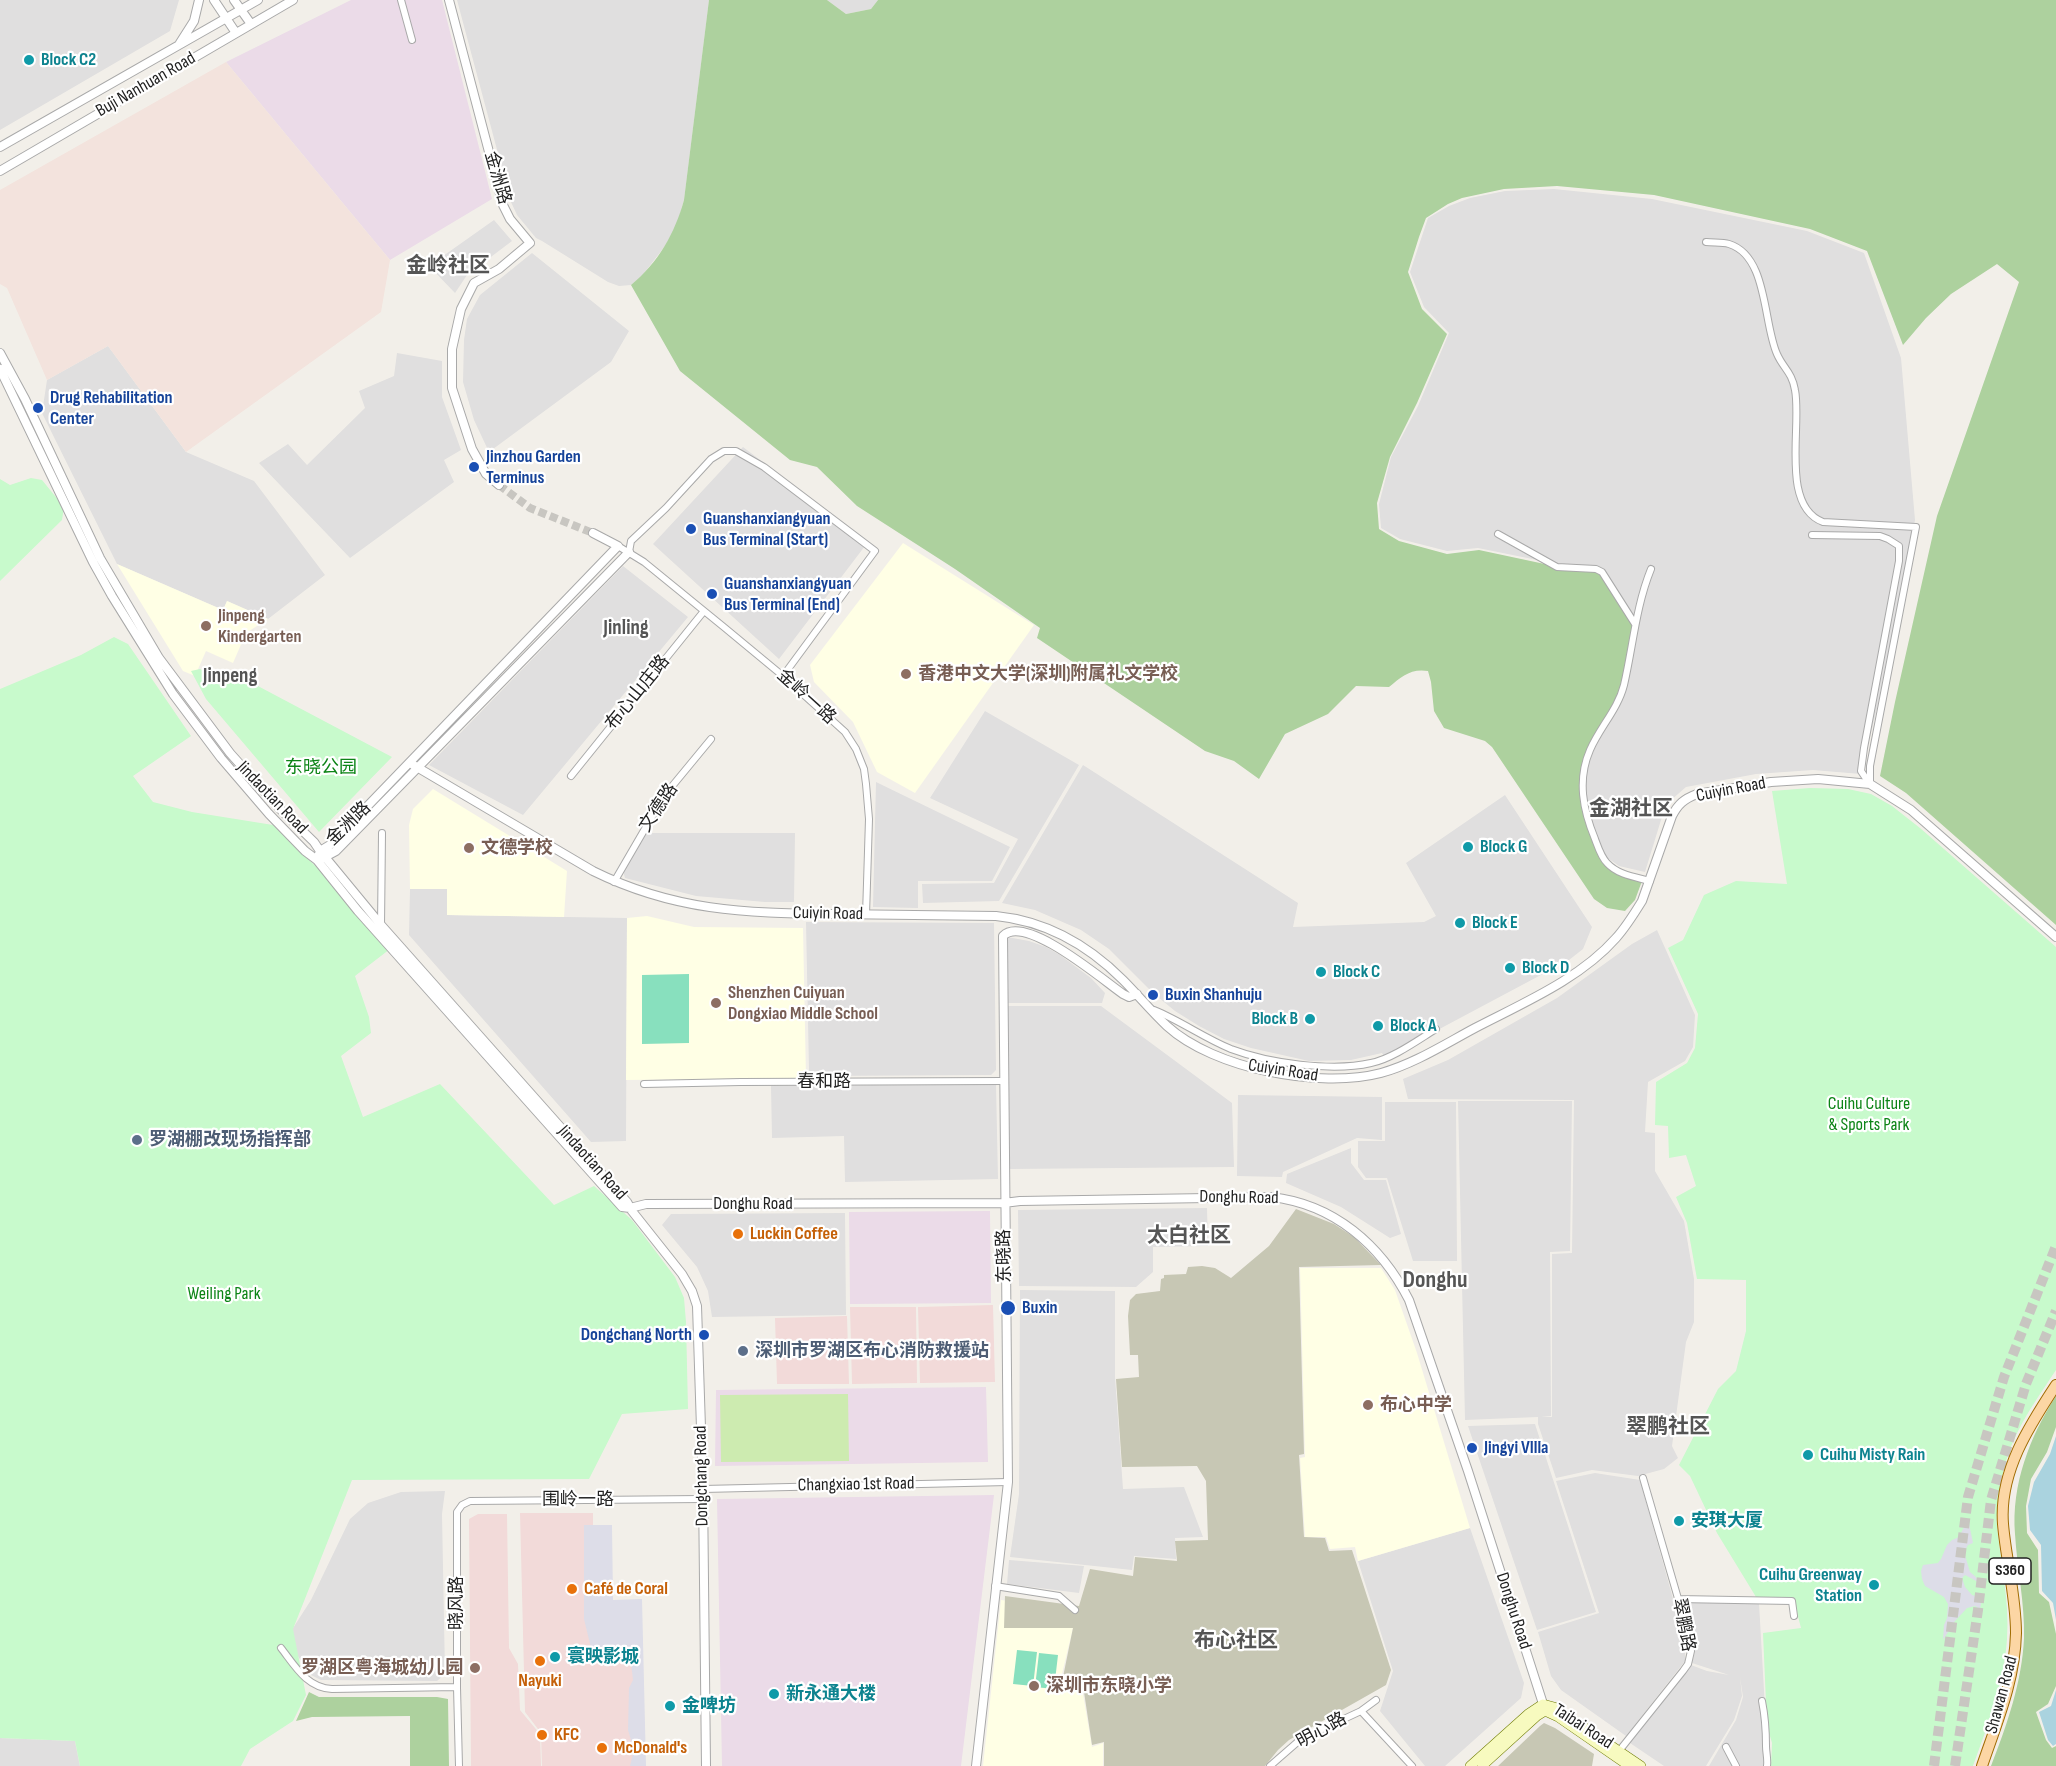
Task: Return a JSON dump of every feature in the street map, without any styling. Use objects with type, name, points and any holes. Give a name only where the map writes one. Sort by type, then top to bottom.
[{"type":"main road","name":"Shawan Road","points":[[1982,1766],[2007,1693],[2014,1653],[2015,1605],[2003,1522],[2007,1486],[2021,1440],[2056,1385]]},
{"type":"main road","name":"Taibai Road","points":[[1470,1766],[1528,1714],[1554,1707],[1641,1766]]},
{"type":"main road","name":"Taibai Road","points":[[1482,1766],[1544,1708]]},
{"type":"main road","name":"Taibai Road","points":[[1544,1708],[1629,1766]]},
{"type":"street","points":[[178,46],[194,21],[199,0]]},
{"type":"street","points":[[214,0],[236,33]]},
{"type":"street","points":[[234,0],[251,24]]},
{"type":"street","name":"Buji Nanhuan Road","points":[[0,147],[258,0]]},
{"type":"street","name":"Buji Nanhuan Road","points":[[0,171],[293,0]]},
{"type":"street","points":[[401,0],[412,40]]},
{"type":"street","name":"金洲路","points":[[449,0],[503,205],[510,219],[530,243],[499,268],[474,284],[460,309],[452,349],[452,388],[472,448],[486,474],[500,485]]},
{"type":"street","points":[[1706,242],[1729,244],[1743,252],[1751,261],[1760,282],[1777,355],[1790,371],[1795,390],[1797,416],[1795,448],[1799,492],[1805,508],[1813,518],[1823,522],[1916,527],[1870,766],[1870,784]]},
{"type":"street","name":"Jindaotian Road","points":[[0,353],[25,399],[100,558],[159,658],[230,753],[280,809],[314,842],[321,856],[382,938],[622,1207],[630,1208]]},
{"type":"street","name":"Jindaotian Road","points":[[0,369],[93,562],[164,681],[235,774],[269,814],[305,851],[321,856],[630,1208]]},
{"type":"street","points":[[593,533],[618,546],[631,541],[666,508],[711,459],[724,452],[736,451],[764,467],[875,552],[783,676]]},
{"type":"street","points":[[1498,534],[1557,567],[1596,569],[1602,572],[1635,624]]},
{"type":"street","points":[[1812,535],[1880,536],[1899,546],[1899,561],[1861,771],[1870,784]]},
{"type":"street","points":[[629,552],[631,541]]},
{"type":"street","name":"金洲路","points":[[321,856],[336,851],[618,546]]},
{"type":"street","name":"金岭一路","points":[[618,546],[644,562],[704,611],[783,676],[845,732],[856,749],[864,769],[869,819],[866,915]]},
{"type":"street","name":"金洲路","points":[[413,766],[629,552]]},
{"type":"street","points":[[1650,880],[1621,873],[1607,863],[1586,816],[1582,783],[1590,751],[1619,698],[1644,587],[1651,568]]},
{"type":"street","name":"布心山庄路","points":[[571,776],[704,611]]},
{"type":"street","name":"文德路","points":[[614,882],[664,796],[711,739]]},
{"type":"street","name":"Cuiyin Road","points":[[413,766],[614,882],[659,898],[721,909],[763,913],[996,916],[1035,923],[1067,937],[1094,954],[1168,1027],[1202,1050],[1259,1070],[1299,1076],[1335,1078],[1382,1073],[1420,1057],[1507,1012],[1575,972],[1616,939],[1642,901],[1677,805],[1697,794],[1771,782],[1818,779],[1870,784],[1911,810],[2056,937]]},
{"type":"street","points":[[382,833],[382,938]]},
{"type":"street","name":"东晓路","points":[[976,1766],[1008,1482],[1002,937],[1005,933],[1012,931],[1044,940],[1071,955],[1129,997],[1137,994]]},
{"type":"street","points":[[1150,1009],[1230,1049],[1284,1062],[1317,1065],[1371,1063],[1391,1055],[1436,1029]]},
{"type":"street","name":"春和路","points":[[644,1084],[1004,1081]]},
{"type":"street","name":"Donghu Road","points":[[630,1208],[646,1204],[1004,1203],[1271,1197],[1298,1202],[1329,1214],[1367,1241],[1396,1278],[1409,1300],[1468,1472],[1544,1708]]},
{"type":"street","name":"Dongchang Road","points":[[630,1208],[678,1269],[695,1298],[698,1314],[703,1489],[706,1766]]},
{"type":"street","name":"翠鹏路","points":[[1619,1752],[1688,1664],[1691,1652],[1643,1478]]},
{"type":"street","name":"Changxiao 1st Road","points":[[703,1489],[1008,1482]]},
{"type":"street","name":"围岭一路","points":[[457,1512],[462,1505],[470,1501],[703,1499]]},
{"type":"street","name":"晓风路","points":[[457,1512],[459,1766]]},
{"type":"street","points":[[995,1586],[1059,1596],[1075,1610]]},
{"type":"street","points":[[1678,1599],[1792,1601],[1794,1616]]},
{"type":"street","points":[[281,1648],[311,1683],[322,1688],[457,1687]]},
{"type":"street","name":"明心路","points":[[1270,1766],[1301,1739],[1361,1711],[1376,1700]]},
{"type":"street","points":[[1762,1701],[1767,1740],[1767,1766]]},
{"type":"street","points":[[1361,1711],[1412,1766]]},
{"type":"street","points":[[1726,1747],[1736,1766]]},
{"type":"shaded area","points":[[0,0],[179,0],[170,31],[0,130]]},
{"type":"shaded area","points":[[351,0],[442,0],[492,199],[390,260],[226,62]]},
{"type":"shaded area","points":[[457,0],[709,0],[684,200],[677,224],[665,246],[641,277],[631,285],[619,286],[608,282],[536,238],[517,215],[511,202]]},
{"type":"shaded area","points":[[827,0],[878,0],[871,9],[846,14]]},
{"type":"shaded area","points":[[226,62],[390,260],[381,312],[186,452],[108,346],[47,380],[7,288],[0,284],[0,190]]},
{"type":"shaded area","points":[[1554,189],[1652,199],[1807,231],[1864,253],[1901,358],[1915,520],[1878,704],[1861,774],[1813,770],[1756,774],[1686,787],[1670,801],[1661,820],[1645,872],[1619,866],[1605,856],[1582,794],[1607,576],[1601,567],[1567,566],[1478,548],[1447,551],[1400,539],[1381,528],[1379,504],[1391,457],[1418,406],[1449,333],[1424,307],[1410,272],[1428,218],[1449,206],[1470,198],[1505,191]]},
{"type":"shaded area","points":[[494,220],[512,241],[467,275],[455,293],[429,266]]},
{"type":"shaded area","points":[[532,253],[629,331],[611,362],[489,452],[474,420],[463,382],[467,319],[480,295]]},
{"type":"shaded area","points":[[108,346],[186,452],[254,481],[325,575],[268,619],[227,601],[223,610],[117,564],[42,413],[47,380]]},
{"type":"shaded area","points":[[397,353],[442,361],[442,397],[461,450],[444,460],[454,482],[350,558],[259,463],[288,444],[307,465],[365,408],[359,391],[394,376]]},
{"type":"shaded area","points":[[743,447],[868,542],[779,659],[653,544]]},
{"type":"shaded area","name":"香港中文大学(深圳)附属礼文学校","points":[[903,543],[1034,625],[915,793],[877,772],[853,722],[814,682],[810,665]]},
{"type":"shaded area","name":"Jinpeng Kindergarten","points":[[117,564],[223,610],[227,601],[268,619],[246,633],[233,663],[206,651],[195,676],[183,671]]},
{"type":"shaded area","points":[[623,566],[688,617],[523,815],[429,765]]},
{"type":"shaded area","points":[[985,711],[1079,765],[999,901],[923,903],[922,884],[994,883],[1018,839],[930,798]]},
{"type":"shaded area","points":[[1083,765],[1298,903],[1293,927],[1424,922],[1436,916],[1406,863],[1505,795],[1592,927],[1583,949],[1569,960],[1385,1058],[1382,1053],[1351,1060],[1309,1061],[1251,1048],[1224,1039],[1175,1011],[1153,993],[1109,949],[1081,930],[1035,910],[1002,903]]},
{"type":"shaded area","points":[[876,782],[1010,847],[992,881],[918,881],[918,908],[873,907]]},
{"type":"shaded area","name":"文德学校","points":[[433,789],[567,871],[564,917],[447,915],[447,889],[410,889],[409,825],[413,809]]},
{"type":"shaded area","points":[[642,833],[795,833],[794,902],[696,896],[625,878],[622,867]]},
{"type":"shaded area","points":[[410,889],[447,889],[448,915],[627,918],[626,1141],[591,1142],[409,935]]},
{"type":"shaded area","name":"Shenzhen Cuiyuan Dongxiao Middle School","points":[[647,916],[694,927],[803,928],[806,1078],[626,1080],[627,918]]},
{"type":"shaded area","points":[[806,922],[994,923],[996,1070],[991,1075],[812,1076],[809,1070]]},
{"type":"shaded area","points":[[1657,930],[1695,1015],[1693,1047],[1685,1061],[1648,1082],[1645,1132],[1655,1133],[1655,1171],[1684,1221],[1694,1279],[1694,1322],[1686,1342],[1672,1446],[1678,1458],[1664,1469],[1638,1476],[1592,1470],[1556,1478],[1538,1424],[1538,1417],[1465,1420],[1458,1101],[1572,1101],[1570,1251],[1550,1252],[1551,1416],[1541,1417],[1552,1417],[1552,1254],[1572,1253],[1574,1100],[1408,1099],[1403,1079],[1448,1060],[1557,998],[1632,944]]},
{"type":"shaded area","points":[[1007,937],[1029,941],[1060,955],[1091,978],[1105,993],[1102,1003],[1008,1003]]},
{"type":"shaded area","points":[[1007,1006],[1101,1006],[1232,1103],[1234,1167],[1009,1169]]},
{"type":"shaded area","points":[[996,1084],[998,1179],[845,1182],[844,1136],[772,1138],[771,1086]]},
{"type":"shaded area","points":[[1238,1095],[1382,1097],[1382,1140],[1357,1138],[1283,1172],[1282,1177],[1237,1176]]},
{"type":"shaded area","points":[[1385,1102],[1456,1102],[1457,1261],[1413,1261],[1387,1178],[1366,1178],[1358,1167],[1358,1141],[1385,1141]]},
{"type":"shaded area","points":[[1351,1148],[1351,1163],[1364,1180],[1386,1180],[1401,1234],[1390,1238],[1341,1207],[1286,1183],[1287,1174]]},
{"type":"shaded area","points":[[1207,1208],[1208,1246],[1153,1247],[1153,1272],[1136,1287],[1019,1286],[1018,1210]]},
{"type":"shaded area","points":[[1296,1209],[1334,1224],[1354,1237],[1381,1265],[1299,1267],[1304,1454],[1299,1455],[1304,1537],[1325,1538],[1329,1551],[1352,1550],[1391,1670],[1386,1685],[1289,1740],[1265,1766],[1104,1766],[1104,1742],[1092,1745],[1084,1692],[1076,1691],[1080,1679],[1063,1677],[1073,1628],[1004,1628],[1005,1596],[1079,1606],[1090,1569],[1133,1576],[1135,1557],[1177,1561],[1175,1541],[1208,1540],[1206,1481],[1197,1466],[1122,1467],[1116,1379],[1139,1377],[1138,1355],[1130,1355],[1128,1316],[1130,1300],[1136,1294],[1160,1291],[1161,1279],[1164,1275],[1186,1274],[1188,1267],[1215,1268],[1231,1278],[1269,1246]]},
{"type":"shaded area","points":[[990,1211],[991,1303],[850,1304],[849,1212]]},
{"type":"shaded area","points":[[845,1213],[846,1315],[712,1317],[708,1291],[697,1267],[662,1225],[671,1214]]},
{"type":"shaded area","name":"布心中学","points":[[1300,1268],[1381,1268],[1395,1290],[1417,1353],[1470,1528],[1358,1561],[1355,1547],[1330,1549],[1326,1537],[1305,1537],[1300,1458],[1305,1457]]},
{"type":"shaded area","points":[[1020,1290],[1115,1291],[1115,1377],[1123,1489],[1184,1487],[1203,1537],[1175,1538],[1176,1559],[1134,1556],[1132,1570],[1010,1557],[1019,1494]]},
{"type":"shaded area","points":[[993,1305],[995,1382],[920,1383],[918,1307]]},
{"type":"shaded area","points":[[850,1307],[916,1307],[917,1383],[852,1384]]},
{"type":"shaded area","points":[[847,1316],[849,1384],[777,1384],[775,1318]]},
{"type":"shaded area","points":[[986,1387],[988,1462],[715,1466],[716,1390]]},
{"type":"shaded area","points":[[1535,1424],[1596,1612],[1537,1630],[1468,1426]]},
{"type":"shaded area","points":[[1595,1473],[1640,1480],[1685,1642],[1685,1661],[1626,1736],[1561,1690],[1551,1676],[1538,1632],[1599,1613],[1556,1481]]},
{"type":"shaded area","points":[[445,1491],[442,1514],[445,1674],[437,1681],[321,1680],[311,1675],[286,1639],[311,1600],[350,1519],[368,1503],[401,1492]]},
{"type":"shaded area","points":[[994,1495],[961,1766],[722,1766],[717,1499]]},
{"type":"shaded area","points":[[520,1513],[593,1513],[593,1635],[636,1653],[636,1766],[542,1766],[541,1733],[525,1712]]},
{"type":"shaded area","points":[[478,1514],[507,1514],[509,1648],[518,1664],[520,1710],[540,1734],[541,1766],[471,1766],[469,1519]]},
{"type":"shaded area","points":[[1968,1519],[1973,1543],[1968,1545],[1964,1552],[1970,1572],[1978,1582],[1965,1575],[1962,1578],[1965,1587],[1972,1595],[1982,1598],[1980,1609],[1975,1606],[1967,1608],[1943,1640],[1948,1604],[1944,1597],[1925,1586],[1921,1571],[1923,1565],[1938,1563],[1947,1545],[1959,1537]]},
{"type":"shaded area","points":[[584,1525],[612,1525],[613,1600],[642,1599],[646,1766],[630,1766],[634,1750],[628,1730],[629,1688],[633,1680],[631,1663],[614,1653],[597,1655],[592,1652],[584,1619]]},
{"type":"shaded area","points":[[1470,1528],[1524,1683],[1521,1698],[1445,1766],[1425,1766],[1380,1711],[1393,1671],[1358,1561]]},
{"type":"shaded area","points":[[1009,1560],[1084,1566],[1079,1593],[1007,1584]]},
{"type":"shaded area","name":"深圳市东晓小学","points":[[1001,1600],[1057,1607],[1073,1628],[1061,1678],[1079,1680],[1075,1692],[1083,1694],[1092,1747],[1103,1743],[1103,1766],[983,1766]]},
{"type":"shaded area","points":[[1682,1601],[1759,1603],[1770,1766],[1709,1766],[1736,1720],[1743,1697],[1740,1677],[1742,1696],[1734,1720],[1706,1766],[1664,1766],[1630,1743],[1691,1665],[1729,1675],[1692,1663],[1695,1652]]},
{"type":"shaded area","points":[[1544,1723],[1594,1754],[1592,1766],[1498,1766]]},
{"type":"shaded area","points":[[0,1738],[75,1741],[80,1766],[0,1766]]},
{"type":"green space","points":[[709,0],[827,0],[846,14],[871,9],[878,0],[2056,0],[2056,925],[1906,793],[1880,776],[1937,516],[2019,282],[1997,264],[1951,294],[1903,345],[1867,251],[1810,229],[1654,195],[1557,186],[1504,189],[1462,198],[1426,218],[1408,272],[1422,309],[1447,334],[1390,457],[1377,503],[1379,529],[1399,541],[1447,554],[1479,550],[1568,569],[1596,569],[1635,624],[1624,685],[1595,741],[1584,768],[1583,801],[1607,863],[1642,881],[1635,900],[1625,911],[1607,908],[1594,899],[1492,747],[1485,741],[1444,728],[1434,711],[1428,671],[1411,672],[1389,687],[1356,686],[1328,714],[1285,734],[1259,779],[1234,761],[1205,751],[1037,638],[1040,628],[955,569],[857,506],[817,467],[790,460],[680,371],[631,285],[664,247],[676,224],[684,200]]},
{"type":"green space","points":[[31,478],[42,480],[64,507],[62,520],[0,581],[0,479],[10,485]]},
{"type":"green space","name":"Weiling Park","points":[[114,637],[128,644],[191,736],[133,776],[153,802],[192,812],[273,825],[336,886],[390,949],[355,976],[369,1017],[371,1033],[341,1056],[363,1117],[440,1084],[554,1205],[594,1186],[632,1220],[675,1277],[684,1298],[688,1409],[622,1414],[589,1479],[352,1480],[293,1629],[306,1695],[293,1721],[250,1749],[241,1766],[80,1766],[75,1741],[0,1738],[0,689],[81,655]]},
{"type":"green space","name":"东晓公园","points":[[200,669],[229,684],[239,676],[392,757],[319,832],[206,699],[191,671]]},
{"type":"green space","name":"Cuihu Culture & Sports Park","points":[[1810,788],[1848,789],[1871,794],[1892,806],[2056,947],[2056,1370],[2018,1430],[2002,1479],[1997,1522],[2006,1596],[2007,1639],[1999,1688],[1973,1766],[1771,1766],[1772,1743],[1767,1726],[1763,1633],[1801,1628],[1793,1597],[1756,1597],[1717,1533],[1690,1476],[1679,1465],[1718,1389],[1736,1371],[1746,1331],[1746,1280],[1697,1279],[1687,1223],[1676,1197],[1696,1186],[1686,1155],[1669,1158],[1668,1126],[1655,1125],[1656,1082],[1687,1063],[1695,1048],[1698,1014],[1668,948],[1683,940],[1704,895],[1736,881],[1787,884],[1772,791]]},
{"type":"green space","points":[[689,974],[689,1043],[642,1044],[642,975]]},
{"type":"green space","points":[[848,1394],[849,1461],[721,1462],[720,1395]]},
{"type":"green space","points":[[2056,1396],[2056,1427],[2047,1452],[2031,1479],[2026,1506],[2027,1533],[2038,1550],[2039,1593],[2049,1602],[2056,1634],[2056,1686],[2048,1704],[2036,1712],[2046,1740],[2052,1748],[2056,1746],[2056,1766],[1991,1766],[2013,1703],[2023,1654],[2023,1612],[2015,1534],[2019,1479],[2038,1428]]},
{"type":"green space","points":[[1017,1650],[1037,1652],[1033,1686],[1013,1684]]},
{"type":"green space","points":[[1039,1653],[1058,1655],[1054,1689],[1035,1687]]},
{"type":"green space","points":[[309,1692],[319,1697],[437,1697],[448,1699],[449,1766],[410,1766],[410,1716],[312,1717],[296,1721]]},
{"type":"water","points":[[2056,1436],[2056,1620],[2053,1603],[2042,1591],[2041,1545],[2030,1530],[2028,1506],[2034,1482],[2050,1454]]},
{"type":"water","points":[[2056,1690],[2056,1744],[2053,1746],[2048,1740],[2039,1712],[2051,1706]]},
{"type":"tunnel","points":[[499,485],[530,508],[593,533]]},
{"type":"tunnel","points":[[1934,1766],[1968,1497],[2004,1377],[2056,1246]]},
{"type":"tunnel","points":[[1955,1766],[1978,1610],[1991,1500],[2026,1384],[2056,1311]]},
{"type":"place","name":"Block C2","points":[[29,60]]},
{"type":"place","name":"Drug Rehabilitation Center","points":[[38,408]]},
{"type":"place","name":"Jinzhou Garden Terminus","points":[[474,467]]},
{"type":"place","name":"Guanshanxiangyuan Bus Terminal (Start)","points":[[691,529]]},
{"type":"place","name":"Guanshanxiangyuan Bus Terminal (End)","points":[[712,594]]},
{"type":"place","name":"Jinpeng Kindergarten","points":[[206,626]]},
{"type":"place","name":"香港中文大学(深圳)附属礼文学校","points":[[906,674]]},
{"type":"place","name":"Block G","points":[[1468,847]]},
{"type":"place","name":"文德学校","points":[[469,848]]},
{"type":"place","name":"Block E","points":[[1460,923]]},
{"type":"place","name":"Block D","points":[[1510,968]]},
{"type":"place","name":"Block C","points":[[1321,972]]},
{"type":"place","name":"Buxin Shanhuju","points":[[1153,995]]},
{"type":"place","name":"Shenzhen Cuiyuan Dongxiao Middle School","points":[[716,1003]]},
{"type":"place","name":"Block B","points":[[1310,1019]]},
{"type":"place","name":"Block A","points":[[1378,1026]]},
{"type":"place","name":"罗湖棚改现场指挥部","points":[[137,1140]]},
{"type":"place","name":"Luckin Coffee","points":[[738,1234]]},
{"type":"place","name":"Buxin","points":[[1008,1308]]},
{"type":"place","name":"Dongchang North","points":[[704,1335]]},
{"type":"place","name":"深圳市罗湖区布心消防救援站","points":[[743,1351]]},
{"type":"place","name":"布心中学","points":[[1368,1405]]},
{"type":"place","name":"Jingyi VIlla","points":[[1472,1448]]},
{"type":"place","name":"Cuihu Misty Rain","points":[[1808,1455]]},
{"type":"place","name":"安琪大厦","points":[[1679,1521]]},
{"type":"place","name":"Cuihu Greenway Station","points":[[1874,1585]]},
{"type":"place","name":"Café de Coral","points":[[572,1589]]},
{"type":"place","name":"寰映影城","points":[[555,1657]]},
{"type":"place","name":"Nayuki","points":[[540,1661]]},
{"type":"place","name":"罗湖区粤海城幼儿园","points":[[475,1668]]},
{"type":"place","name":"深圳市东晓小学","points":[[1034,1686]]},
{"type":"place","name":"新永通大楼","points":[[774,1694]]},
{"type":"place","name":"金啤坊","points":[[670,1706]]},
{"type":"place","name":"KFC","points":[[542,1735]]},
{"type":"place","name":"McDonald's","points":[[602,1748]]},
{"type":"district","name":"金岭社区","points":[[448,267]]},
{"type":"district","name":"Jinling","points":[[626,629]]},
{"type":"district","name":"Jinpeng","points":[[230,677]]},
{"type":"district","name":"金湖社区","points":[[1631,810]]},
{"type":"district","name":"太白社区","points":[[1189,1237]]},
{"type":"district","name":"Donghu","points":[[1435,1281]]},
{"type":"district","name":"翠鹏社区","points":[[1668,1428]]},
{"type":"district","name":"布心社区","points":[[1236,1642]]}]
